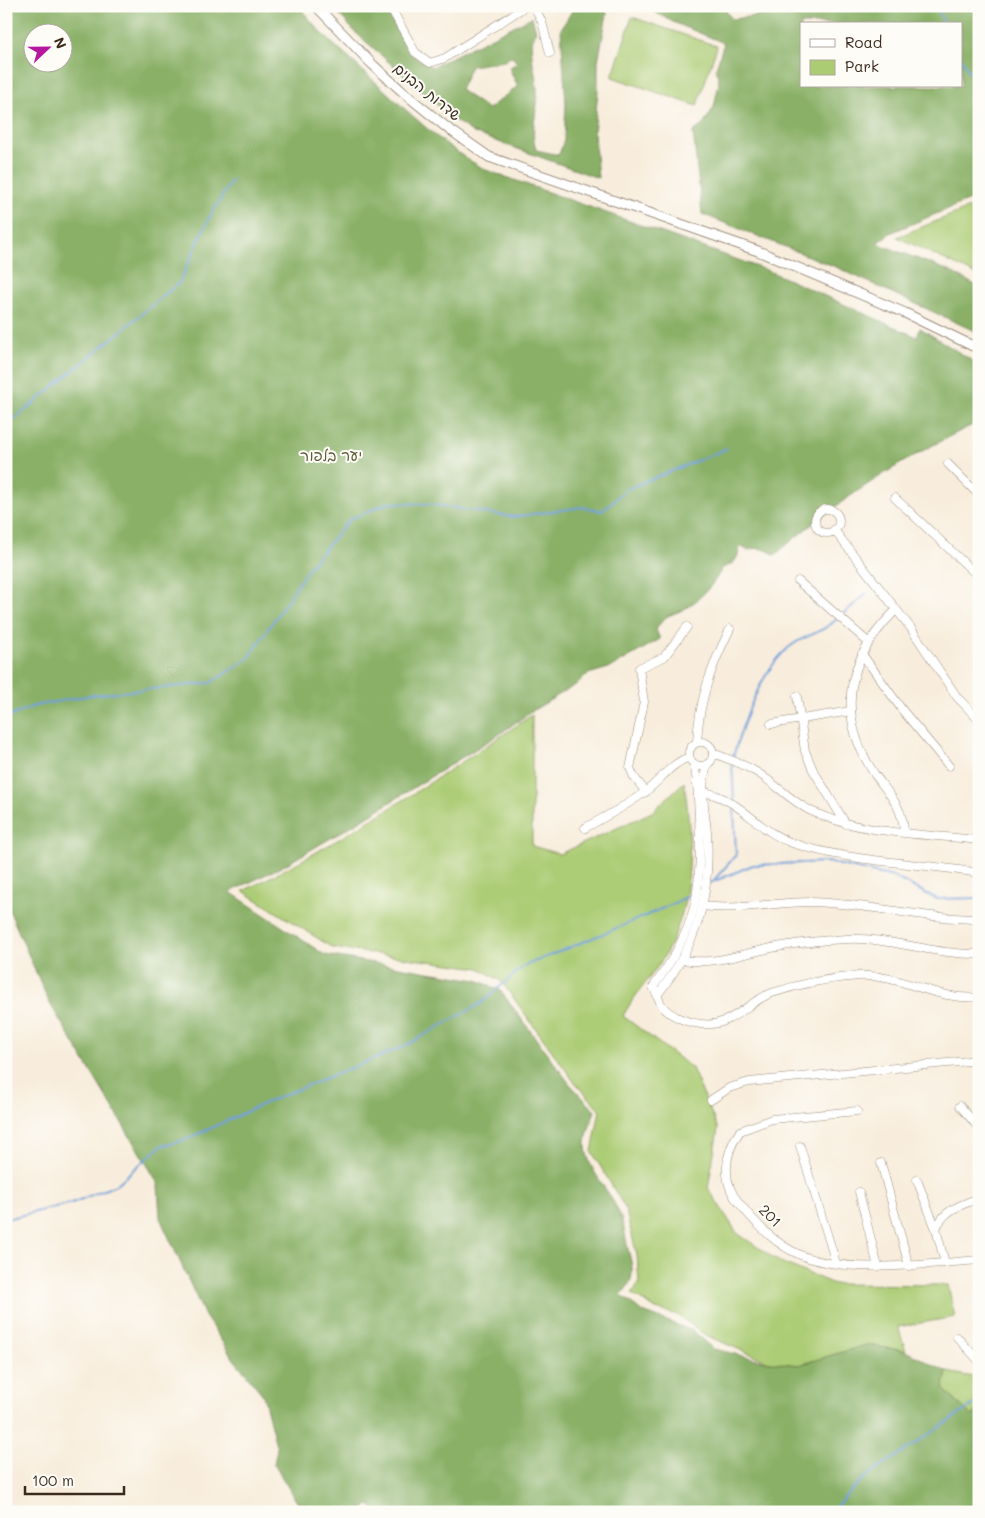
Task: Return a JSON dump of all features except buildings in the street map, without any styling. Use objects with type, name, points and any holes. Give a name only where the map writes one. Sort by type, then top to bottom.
[{"type":"main road","name":"שדרות הבנים","points":[[316,6],[372,64],[446,128],[489,157],[758,251],[904,313],[979,348]]},
{"type":"street","points":[[390,6],[410,45],[421,58],[430,63],[445,58],[526,6]]},
{"type":"street","points":[[534,6],[542,22],[550,53]]},
{"type":"street","points":[[948,464],[977,490]]},
{"type":"street","points":[[895,498],[979,577]]},
{"type":"street","points":[[834,530],[896,610],[957,697],[979,720]]},
{"type":"street","points":[[798,581],[868,642]]},
{"type":"street","points":[[896,610],[868,642],[854,674],[850,694],[851,711],[859,745],[875,774],[898,804],[902,814],[904,832]]},
{"type":"street","points":[[646,792],[634,777],[630,768],[644,702],[639,668],[664,657],[687,627]]},
{"type":"street","points":[[704,867],[696,774],[689,750],[698,742],[699,714],[706,683],[730,629]]},
{"type":"street","points":[[862,654],[903,711],[949,766]]},
{"type":"street","points":[[797,696],[805,751],[813,770],[846,824]]},
{"type":"street","points":[[771,724],[851,711]]},
{"type":"street","points":[[698,742],[708,744],[713,753],[758,773],[790,799],[810,810],[846,824],[979,840]]},
{"type":"street","points":[[658,994],[682,960],[696,931],[702,902],[704,867],[705,772],[713,753]]},
{"type":"street","points":[[585,828],[646,792],[676,763],[691,760],[702,766],[708,764]]},
{"type":"street","points":[[704,792],[728,799],[778,837],[808,848],[860,858],[979,873]]},
{"type":"street","points":[[702,902],[719,908],[811,902],[945,918],[979,919]]},
{"type":"street","points":[[702,902],[653,987],[663,1007],[689,1022],[711,1025],[730,1020],[753,1003],[773,993],[860,976],[888,980],[953,996],[979,997]]},
{"type":"street","points":[[682,960],[697,962],[720,960],[782,946],[847,939],[872,939],[923,950],[979,954]]},
{"type":"street","points":[[711,1100],[734,1086],[749,1082],[979,1060]]},
{"type":"street","points":[[960,1106],[979,1128]]},
{"type":"street","name":"201","points":[[857,1111],[772,1119],[753,1124],[740,1131],[728,1154],[726,1172],[729,1187],[736,1200],[756,1223],[775,1240],[794,1252],[815,1260],[878,1267],[979,1260]]},
{"type":"street","points":[[800,1146],[836,1263]]},
{"type":"street","points":[[882,1163],[909,1266]]},
{"type":"street","points":[[917,1180],[936,1229],[945,1263]]},
{"type":"street","points":[[859,1192],[878,1267]]},
{"type":"street","points":[[936,1229],[939,1221],[946,1214],[979,1198]]},
{"type":"street","points":[[957,1337],[979,1361]]},
{"type":"green space","name":"יער בלפור","points":[[6,6],[299,6],[315,26],[413,116],[455,151],[486,170],[769,271],[917,337],[920,328],[979,365],[979,422],[952,435],[872,481],[798,535],[775,555],[758,548],[747,550],[740,546],[735,560],[730,565],[722,568],[704,594],[689,606],[663,620],[656,630],[660,639],[612,667],[588,674],[577,684],[532,711],[498,735],[360,821],[285,865],[230,892],[325,955],[477,980],[500,990],[569,1083],[595,1111],[586,1139],[588,1157],[621,1218],[632,1265],[631,1280],[621,1295],[643,1312],[693,1331],[714,1349],[769,1362],[799,1365],[866,1345],[906,1351],[947,1372],[943,1389],[972,1416],[979,1410],[979,1512],[378,1512],[369,1505],[360,1512],[303,1512],[274,1464],[277,1449],[263,1395],[233,1358],[205,1316],[160,1218],[158,1185],[155,1178],[49,1002],[6,903]]},
{"type":"green space","points":[[332,6],[384,6],[409,53],[432,67],[532,17],[536,31],[532,44],[537,96],[534,142],[536,150],[559,155],[564,140],[566,104],[561,29],[572,11],[571,6],[605,6],[607,14],[598,61],[598,90],[594,134],[598,178],[474,133],[454,120],[355,32]],"holes":[[[512,56],[517,63],[509,68],[518,86],[488,109],[460,90],[471,66],[504,61]]]},
{"type":"green space","points":[[636,6],[730,6],[726,12],[733,19],[755,16],[787,6],[979,6],[979,196],[890,233],[877,243],[949,271],[979,287],[979,333],[836,267],[702,214],[693,132],[703,125],[714,107],[719,83],[716,68],[724,43],[673,22],[653,11]]},
{"type":"green space","points":[[632,17],[717,46],[697,106],[612,77]]},
{"type":"green space","points":[[979,204],[979,276],[897,237]]},
{"type":"green space","points":[[532,715],[532,846],[560,854],[652,812],[684,782],[690,852],[685,898],[680,921],[660,963],[623,1016],[692,1068],[718,1129],[708,1188],[737,1233],[778,1261],[834,1284],[948,1285],[955,1317],[898,1327],[906,1351],[866,1345],[799,1365],[769,1362],[705,1335],[678,1315],[656,1309],[632,1294],[639,1282],[637,1255],[625,1208],[592,1152],[600,1110],[573,1080],[501,981],[479,968],[333,948],[243,891],[281,872],[354,830]]},
{"type":"green space","points":[[947,1372],[979,1378],[979,1410],[972,1416],[943,1389]]},
{"type":"waterway","points":[[937,6],[943,22]]},
{"type":"waterway","points":[[962,60],[979,90]]},
{"type":"waterway","points":[[6,426],[179,283],[209,218],[232,180]]},
{"type":"waterway","points":[[6,718],[34,706],[92,695],[210,683],[248,659],[310,566],[350,519],[388,503],[429,504],[513,517],[582,507],[602,511],[627,489],[726,449]]},
{"type":"waterway","points":[[842,615],[866,594]]},
{"type":"waterway","points":[[733,757],[748,711],[773,665],[783,652],[795,643],[822,630],[838,618]]},
{"type":"waterway","points":[[732,762],[734,802]]},
{"type":"waterway","points":[[715,879],[736,855],[734,809]]},
{"type":"waterway","points":[[710,883],[753,865],[827,862],[894,877],[937,899],[979,898]]},
{"type":"waterway","points":[[6,1219],[72,1203],[116,1185],[161,1146],[185,1140],[274,1099],[401,1048],[480,1004],[524,966],[622,926],[675,903],[695,892]]},
{"type":"waterway","points":[[830,1512],[864,1478],[979,1401]]}]
